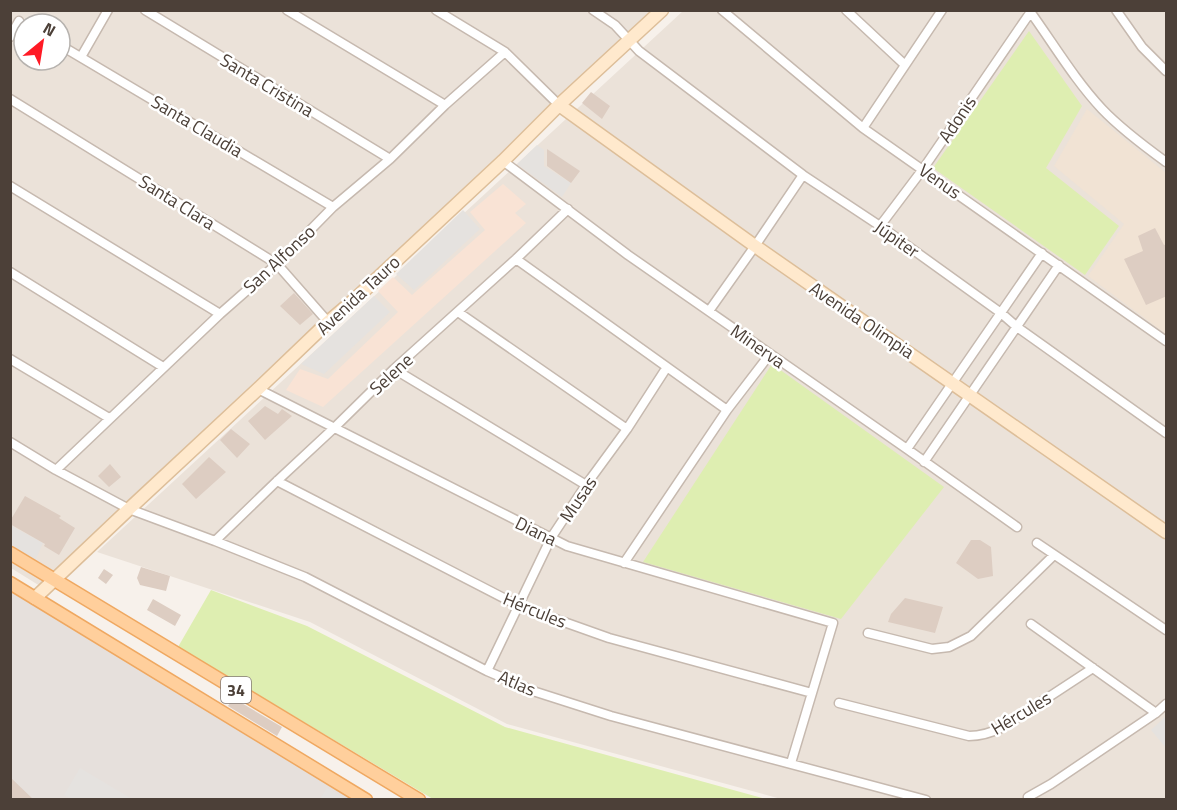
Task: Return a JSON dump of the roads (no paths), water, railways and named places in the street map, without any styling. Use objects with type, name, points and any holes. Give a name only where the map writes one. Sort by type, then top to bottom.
[{"type":"main road","name":"34","points":[[10,554],[419,800]]},
{"type":"main road","name":"34","points":[[10,583],[366,800]]},
{"type":"street","points":[[81,57],[108,10]]},
{"type":"street","name":"Santa Cristina","points":[[145,10],[390,159]]},
{"type":"street","points":[[287,10],[445,105]]},
{"type":"street","points":[[436,10],[505,52],[559,105]]},
{"type":"street","name":"Júpiter","points":[[593,10],[615,25],[639,51],[803,175],[880,226],[1167,433]]},
{"type":"street","name":"Avenida Tauro","points":[[35,598],[662,10]]},
{"type":"street","name":"Venus","points":[[722,10],[863,128],[1167,341]]},
{"type":"street","points":[[846,10],[905,65]]},
{"type":"street","points":[[1116,10],[1142,47],[1167,71]]},
{"type":"street","points":[[863,128],[941,11]]},
{"type":"street","points":[[1030,11],[1101,109],[1130,136],[1167,162]]},
{"type":"street","name":"Adonis","points":[[880,226],[923,170],[1030,11]]},
{"type":"street","name":"Santa Claudia","points":[[72,52],[333,207]]},
{"type":"street","name":"San Alfonso","points":[[56,470],[163,367],[277,264],[333,207],[390,159],[445,105],[505,52]]},
{"type":"street","name":"Santa Clara","points":[[10,99],[277,264],[328,322]]},
{"type":"street","name":"Avenida Olimpia","points":[[559,105],[755,246],[1167,532]]},
{"type":"street","name":"Minerva","points":[[503,161],[628,255],[1017,528]]},
{"type":"street","points":[[709,311],[803,175]]},
{"type":"street","points":[[10,186],[220,314]]},
{"type":"street","name":"Selene","points":[[215,541],[394,369],[568,209]]},
{"type":"street","points":[[907,449],[1042,253]]},
{"type":"street","points":[[516,259],[727,410]]},
{"type":"street","points":[[924,462],[1059,265]]},
{"type":"street","points":[[10,272],[163,367]]},
{"type":"street","points":[[458,312],[627,429]]},
{"type":"street","points":[[624,563],[727,410],[770,354]]},
{"type":"street","points":[[10,359],[109,418]]},
{"type":"street","name":"Musas","points":[[487,671],[551,538],[667,367]]},
{"type":"street","points":[[394,369],[586,485]]},
{"type":"street","name":"Diana","points":[[258,389],[567,546],[833,623],[812,693]]},
{"type":"street","name":"Atlas","points":[[10,442],[56,470],[129,509],[305,577],[487,671],[536,692],[611,716],[926,800]]},
{"type":"street","name":"Hércules","points":[[276,481],[519,606],[609,638],[812,693]]},
{"type":"street","points":[[1036,543],[1167,630]]},
{"type":"street","points":[[868,633],[932,649],[950,647],[971,636],[1054,555]]},
{"type":"street","points":[[1031,624],[1156,713]]},
{"type":"street","name":"Hércules","points":[[839,703],[969,736],[979,736],[1003,727],[1093,668]]},
{"type":"street","points":[[791,763],[812,693]]},
{"type":"street","points":[[1028,797],[1051,784],[1167,704]]}]
